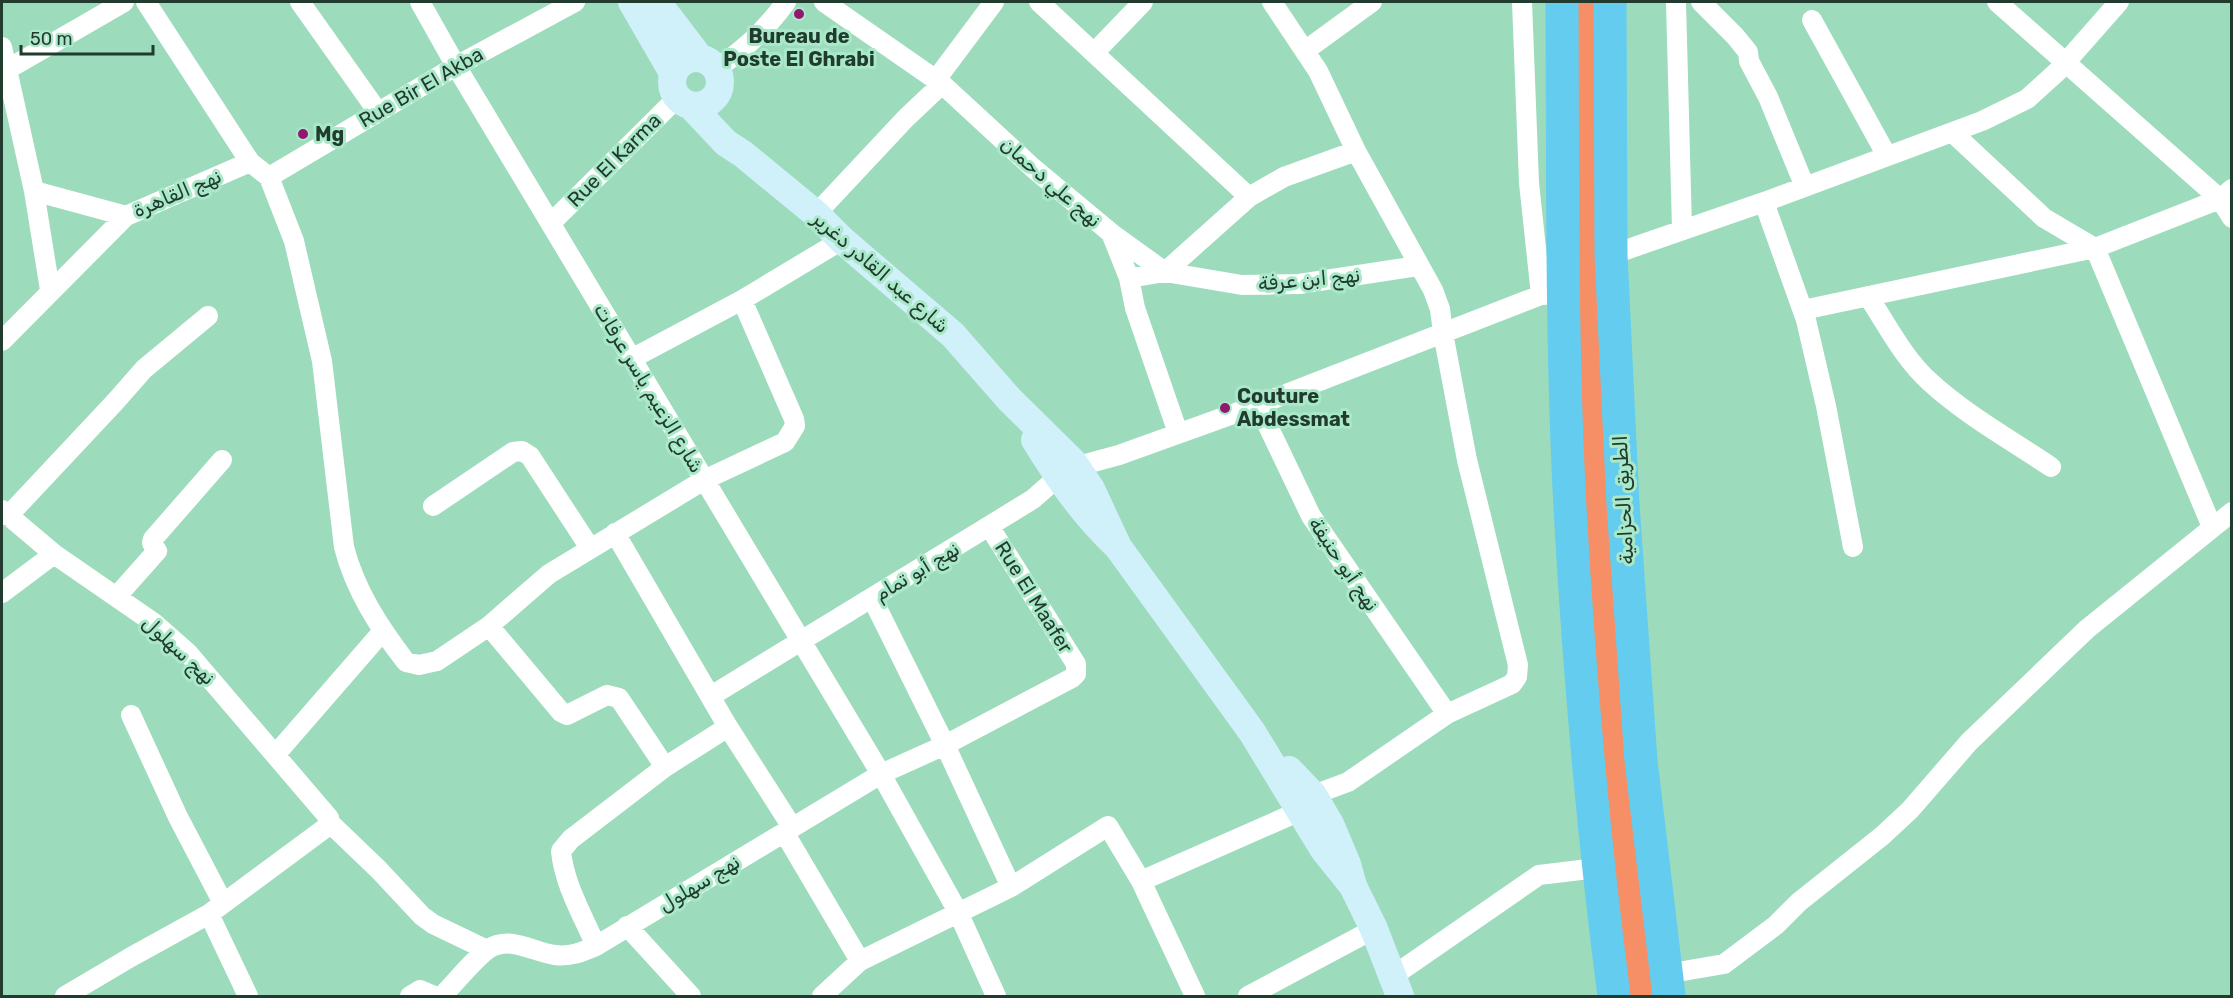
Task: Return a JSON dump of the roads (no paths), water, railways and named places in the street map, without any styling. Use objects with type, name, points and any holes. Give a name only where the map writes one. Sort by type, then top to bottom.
[{"type":"highway","points":[[1562,2],[1552,295],[1597,868],[1614,996]]},
{"type":"highway","name":"الطريق الحزامية","points":[[1610,2],[1611,255],[1623,505],[1641,761],[1668,985]]},
{"type":"main road","name":"شارع عبد القادر دغرير","points":[[632,2],[680,92],[726,142],[816,214],[842,240],[953,335],[1010,400],[1110,526],[1118,547],[1252,732],[1310,809],[1340,844],[1353,886],[1374,928],[1397,986]]},
{"type":"main road","name":"شارع عبد القادر دغرير","points":[[657,2],[712,70],[727,119],[743,154]]},
{"type":"main road","points":[[688,58],[712,70],[717,93],[711,101],[701,106],[680,92],[679,64],[688,58]]},
{"type":"street","points":[[8,69],[124,2]]},
{"type":"street","points":[[146,2],[250,162],[269,177],[283,208],[294,241],[322,361],[344,547],[350,571],[382,632],[406,662],[419,665],[437,661],[489,626],[549,574],[590,548],[704,480],[785,442],[795,426],[794,419],[742,300]]},
{"type":"street","points":[[300,2],[378,112]]},
{"type":"street","name":"شارع الزعيم ياسر عرفات","points":[[420,2],[456,66],[633,358],[880,774],[958,912],[996,996]]},
{"type":"street","name":"Rue Bir El Akba","points":[[269,177],[456,66],[575,2]]},
{"type":"street","points":[[712,70],[754,41],[767,28],[786,2]]},
{"type":"street","name":"نهج علي دحمان","points":[[824,2],[939,83],[1033,168],[1111,233],[1129,278],[1135,308],[1178,433]]},
{"type":"street","points":[[816,214],[939,83],[994,2]]},
{"type":"street","points":[[1039,2],[1249,197]]},
{"type":"street","points":[[1094,53],[1143,2]]},
{"type":"street","points":[[1141,881],[1310,809],[1447,714],[1512,684],[1517,676],[1518,665],[1467,460],[1440,309],[1433,290],[1356,151],[1318,71],[1272,2]]},
{"type":"street","points":[[1306,50],[1372,2]]},
{"type":"street","points":[[1522,2],[1530,183],[1552,295]]},
{"type":"street","points":[[1676,2],[1682,230]]},
{"type":"street","points":[[1701,2],[1748,52],[1749,61],[1768,97],[1805,187]]},
{"type":"street","points":[[1996,2],[2065,63],[2226,194],[2232,218]]},
{"type":"street","points":[[1611,255],[1982,122],[2027,99],[2065,63],[2119,2]]},
{"type":"street","points":[[1812,20],[1887,156]]},
{"type":"street","points":[[2,47],[34,191],[50,290]]},
{"type":"street","name":"Rue El Karma","points":[[551,223],[680,92]]},
{"type":"street","points":[[1953,133],[2044,218],[2095,248],[2212,527]]},
{"type":"street","points":[[1129,278],[1165,272],[1249,197],[1284,177],[1356,151]]},
{"type":"street","name":"نهج القاهرة","points":[[34,191],[126,216],[250,162]]},
{"type":"street","points":[[1803,310],[2095,248],[2226,194]]},
{"type":"street","points":[[1764,202],[1803,310],[1826,406],[1853,547]]},
{"type":"street","points":[[2,341],[50,290],[126,216]]},
{"type":"street","points":[[1111,233],[1165,272]]},
{"type":"street","points":[[633,358],[742,300],[842,240]]},
{"type":"street","name":"نهج ابن عرفة","points":[[1165,272],[1242,285],[1299,284],[1418,266]]},
{"type":"street","name":"نهج أبو تمام","points":[[711,696],[799,640],[1071,477],[1119,455],[1258,405],[1443,333],[1552,295]]},
{"type":"street","points":[[1868,296],[1909,358],[1929,382],[1964,409],[2051,467]]},
{"type":"street","points":[[5,513],[115,402],[144,369],[208,316]]},
{"type":"street","name":"نهج أبو حنيفة","points":[[1258,405],[1311,516],[1447,714]]},
{"type":"street","points":[[432,506],[513,452],[522,452],[530,456],[590,548]]},
{"type":"street","points":[[117,596],[157,551],[152,543],[153,539],[222,460]]},
{"type":"street","points":[[1668,985],[1724,964],[1776,925],[1799,902],[1903,817],[1969,742],[2087,629],[2232,512]]},
{"type":"street","name":"نهج سهلول","points":[[5,513],[54,554],[154,623],[188,653],[276,754],[329,820],[422,916],[433,924],[487,950],[508,942],[560,955],[581,953],[596,946],[880,774],[945,745],[1072,678],[1077,669]]},
{"type":"street","name":"Rue El Maafer","points":[[989,526],[1077,669]]},
{"type":"street","points":[[615,533],[788,829],[860,961]]},
{"type":"street","points":[[2,593],[54,554]]},
{"type":"street","points":[[872,598],[945,745],[1011,887]]},
{"type":"street","points":[[489,626],[561,712],[567,715],[607,695],[619,698],[664,767]]},
{"type":"street","points":[[276,754],[382,632]]},
{"type":"street","points":[[131,715],[178,817],[216,909],[248,996]]},
{"type":"street","points":[[596,946],[562,864],[561,850],[571,839],[664,767],[728,727]]},
{"type":"street","points":[[65,996],[216,909],[329,820]]},
{"type":"street","points":[[832,993],[860,961],[1011,887],[1108,826],[1141,881],[1195,996]]},
{"type":"street","points":[[1397,986],[1539,875],[1597,868]]},
{"type":"street","points":[[627,926],[691,996]]},
{"type":"street","points":[[1248,996],[1374,928]]},
{"type":"street","points":[[442,996],[487,950]]},
{"type":"street","points":[[410,996],[420,990],[434,996]]},
{"type":"place","name":"Bureau de Poste El Ghrabi","points":[[799,14]]},
{"type":"place","name":"Mg","points":[[303,134]]},
{"type":"place","name":"Couture Abdessmat","points":[[1225,408]]}]
